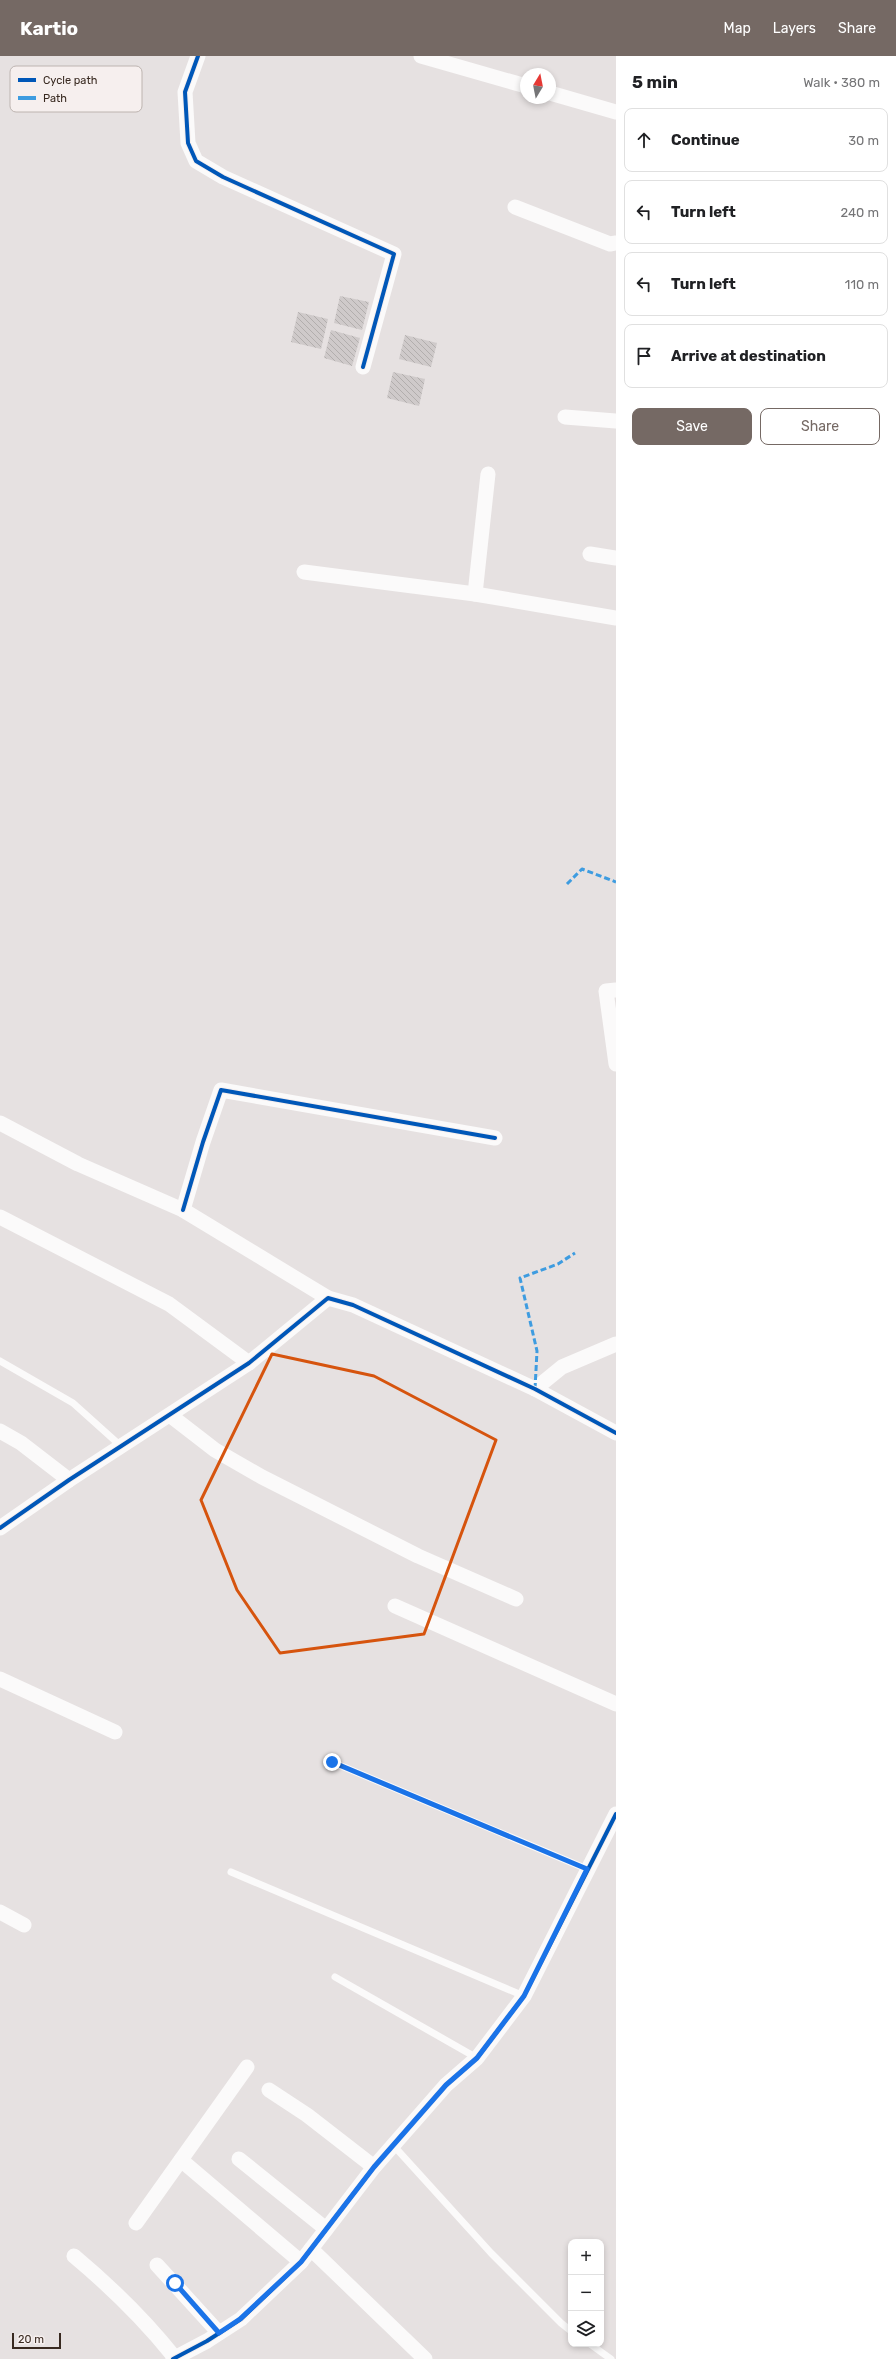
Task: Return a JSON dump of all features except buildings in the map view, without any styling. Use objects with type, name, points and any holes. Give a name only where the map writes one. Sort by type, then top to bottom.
[{"type":"street","points":[[198,56],[185,92],[188,142],[196,161],[223,177],[394,254],[363,367]]},
{"type":"street","points":[[421,56],[520,84]]},
{"type":"street","points":[[556,95],[616,112]]},
{"type":"street","points":[[515,207],[610,244],[616,243]]},
{"type":"street","points":[[565,417],[616,421]]},
{"type":"street","points":[[475,594],[488,474]]},
{"type":"street","points":[[590,554],[616,558]]},
{"type":"street","points":[[304,572],[475,594],[616,618]]},
{"type":"street","points":[[616,990],[606,991],[616,1064]]},
{"type":"street","points":[[183,1210],[203,1142],[221,1090],[495,1138]]},
{"type":"street","points":[[0,1123],[78,1164],[183,1210],[328,1298],[353,1305],[535,1389],[616,1433]]},
{"type":"street","points":[[0,1217],[169,1304],[249,1363]]},
{"type":"street","points":[[0,1528],[69,1480],[171,1416],[249,1363],[328,1298]]},
{"type":"street","points":[[535,1389],[562,1367],[616,1344]]},
{"type":"street","points":[[171,1416],[215,1450],[262,1477],[418,1556],[516,1599]]},
{"type":"street","points":[[0,1431],[20,1443],[69,1480]]},
{"type":"street","points":[[395,1606],[616,1704]]},
{"type":"street","points":[[0,1679],[115,1732]]},
{"type":"street","points":[[74,2256],[107,2284],[152,2330],[174,2359],[240,2319],[301,2262],[374,2167],[446,2085],[477,2058],[524,1996],[616,1814]]},
{"type":"street","points":[[0,1912],[24,1925]]},
{"type":"street","points":[[136,2223],[247,2067]]},
{"type":"street","points":[[269,2090],[307,2116],[374,2167]]},
{"type":"street","points":[[239,2159],[326,2229]]},
{"type":"street","points":[[181,2160],[301,2262]]},
{"type":"street","points":[[311,2249],[425,2359]]},
{"type":"street","points":[[157,2265],[219,2333]]},
{"type":"lane","points":[[0,1361],[74,1403],[122,1447]]},
{"type":"lane","points":[[332,1762],[587,1869]]},
{"type":"lane","points":[[231,1872],[524,1996]]},
{"type":"lane","points":[[335,1977],[477,2058]]},
{"type":"lane","points":[[393,2145],[491,2253],[560,2323],[568,2329]]},
{"type":"lane","points":[[594,2347],[611,2359]]},
{"type":"highlighted area","points":[[272,1354],[374,1376],[496,1440],[424,1634],[280,1653],[237,1590],[201,1500]]},
{"type":"marked path","points":[[567,884],[582,869],[616,882]]},
{"type":"marked path","points":[[535,1389],[537,1351],[520,1278],[558,1264],[575,1253]]},
{"type":"cycle path","points":[[198,56],[185,92],[188,143],[196,161],[223,177],[394,254],[363,367]]},
{"type":"cycle path","points":[[183,1210],[203,1142],[221,1090],[495,1138]]},
{"type":"cycle path","points":[[0,1528],[69,1480],[249,1363],[328,1298],[353,1305],[535,1389],[616,1433]]},
{"type":"cycle path","points":[[173,2359],[207,2341],[241,2319],[301,2262],[374,2167],[446,2085],[477,2058],[524,1996],[616,1814]]},
{"type":"route","points":[[175,2283],[219,2333],[240,2319],[301,2262],[374,2167],[446,2085],[477,2058],[524,1996],[587,1869],[332,1762]]}]
